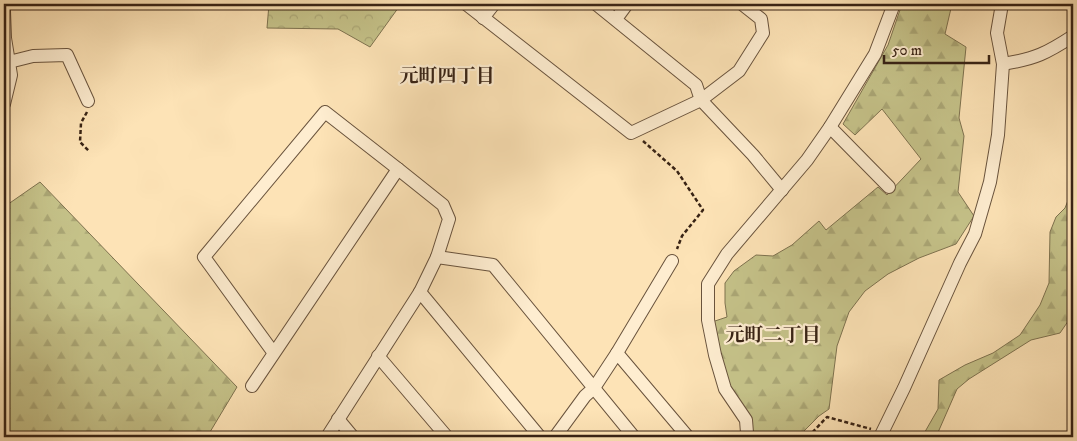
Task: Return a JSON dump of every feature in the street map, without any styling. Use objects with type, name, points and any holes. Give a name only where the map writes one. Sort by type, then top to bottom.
[{"type":"street","points":[[466,4],[631,133],[701,100],[739,71],[763,33],[761,19],[742,4]]},
{"type":"street","points":[[484,18],[494,4]]},
{"type":"street","points":[[596,4],[696,84],[701,100],[782,190]]},
{"type":"street","points":[[616,19],[627,4]]},
{"type":"street","points":[[745,437],[747,433],[746,420],[725,389],[715,355],[708,320],[708,284],[728,254],[807,160],[830,127],[874,54],[894,4]]},
{"type":"street","points":[[881,434],[975,234],[990,182],[998,135],[1003,64],[997,33],[1002,4]]},
{"type":"street","points":[[4,11],[5,38],[11,75],[4,104]]},
{"type":"street","points":[[1003,64],[1024,61],[1048,52],[1073,36]]},
{"type":"street","points":[[9,62],[33,56],[67,55],[88,101]]},
{"type":"street","points":[[273,352],[204,257],[325,112],[443,205],[449,219],[437,257],[420,292],[327,437]]},
{"type":"street","points":[[830,127],[890,187]]},
{"type":"street","points":[[252,386],[273,352],[398,169]]},
{"type":"street","points":[[437,257],[493,265],[634,437]]},
{"type":"street","points":[[555,437],[585,396],[594,388],[672,260]]},
{"type":"street","points":[[420,292],[540,437]]},
{"type":"street","points":[[617,353],[688,437]]},
{"type":"street","points":[[378,356],[447,437]]},
{"type":"street","points":[[338,419],[353,437]]},
{"type":"path","points":[[88,101],[88,110],[81,123],[79,132],[80,142],[89,151]]},
{"type":"path","points":[[631,133],[654,149],[676,171],[703,210],[682,236],[672,260]]},
{"type":"path","points":[[808,437],[827,417],[881,434]]},
{"type":"green space","points":[[269,4],[401,4],[370,47],[338,29],[267,28]]},
{"type":"green space","points":[[902,4],[952,4],[945,34],[966,47],[959,118],[964,136],[958,192],[974,216],[956,244],[919,258],[888,274],[865,291],[849,312],[837,346],[829,409],[819,416],[798,437],[749,437],[728,387],[712,322],[727,317],[725,283],[734,271],[756,255],[773,256],[792,245],[819,221],[826,230],[878,187],[887,195],[921,159],[882,109],[855,135],[843,124],[888,45]]},
{"type":"green space","points":[[40,182],[237,387],[207,437],[4,437],[4,207]]},
{"type":"green space","points":[[1073,188],[1073,314],[1060,333],[1031,340],[969,379],[957,389],[936,437],[922,437],[938,409],[939,380],[965,365],[993,353],[1020,335],[1040,305],[1049,283],[1050,232],[1056,217],[1065,208]]},
{"type":"district","name":"元町四丁目","points":[[447,75]]},
{"type":"district","name":"元町二丁目","points":[[773,334]]}]
